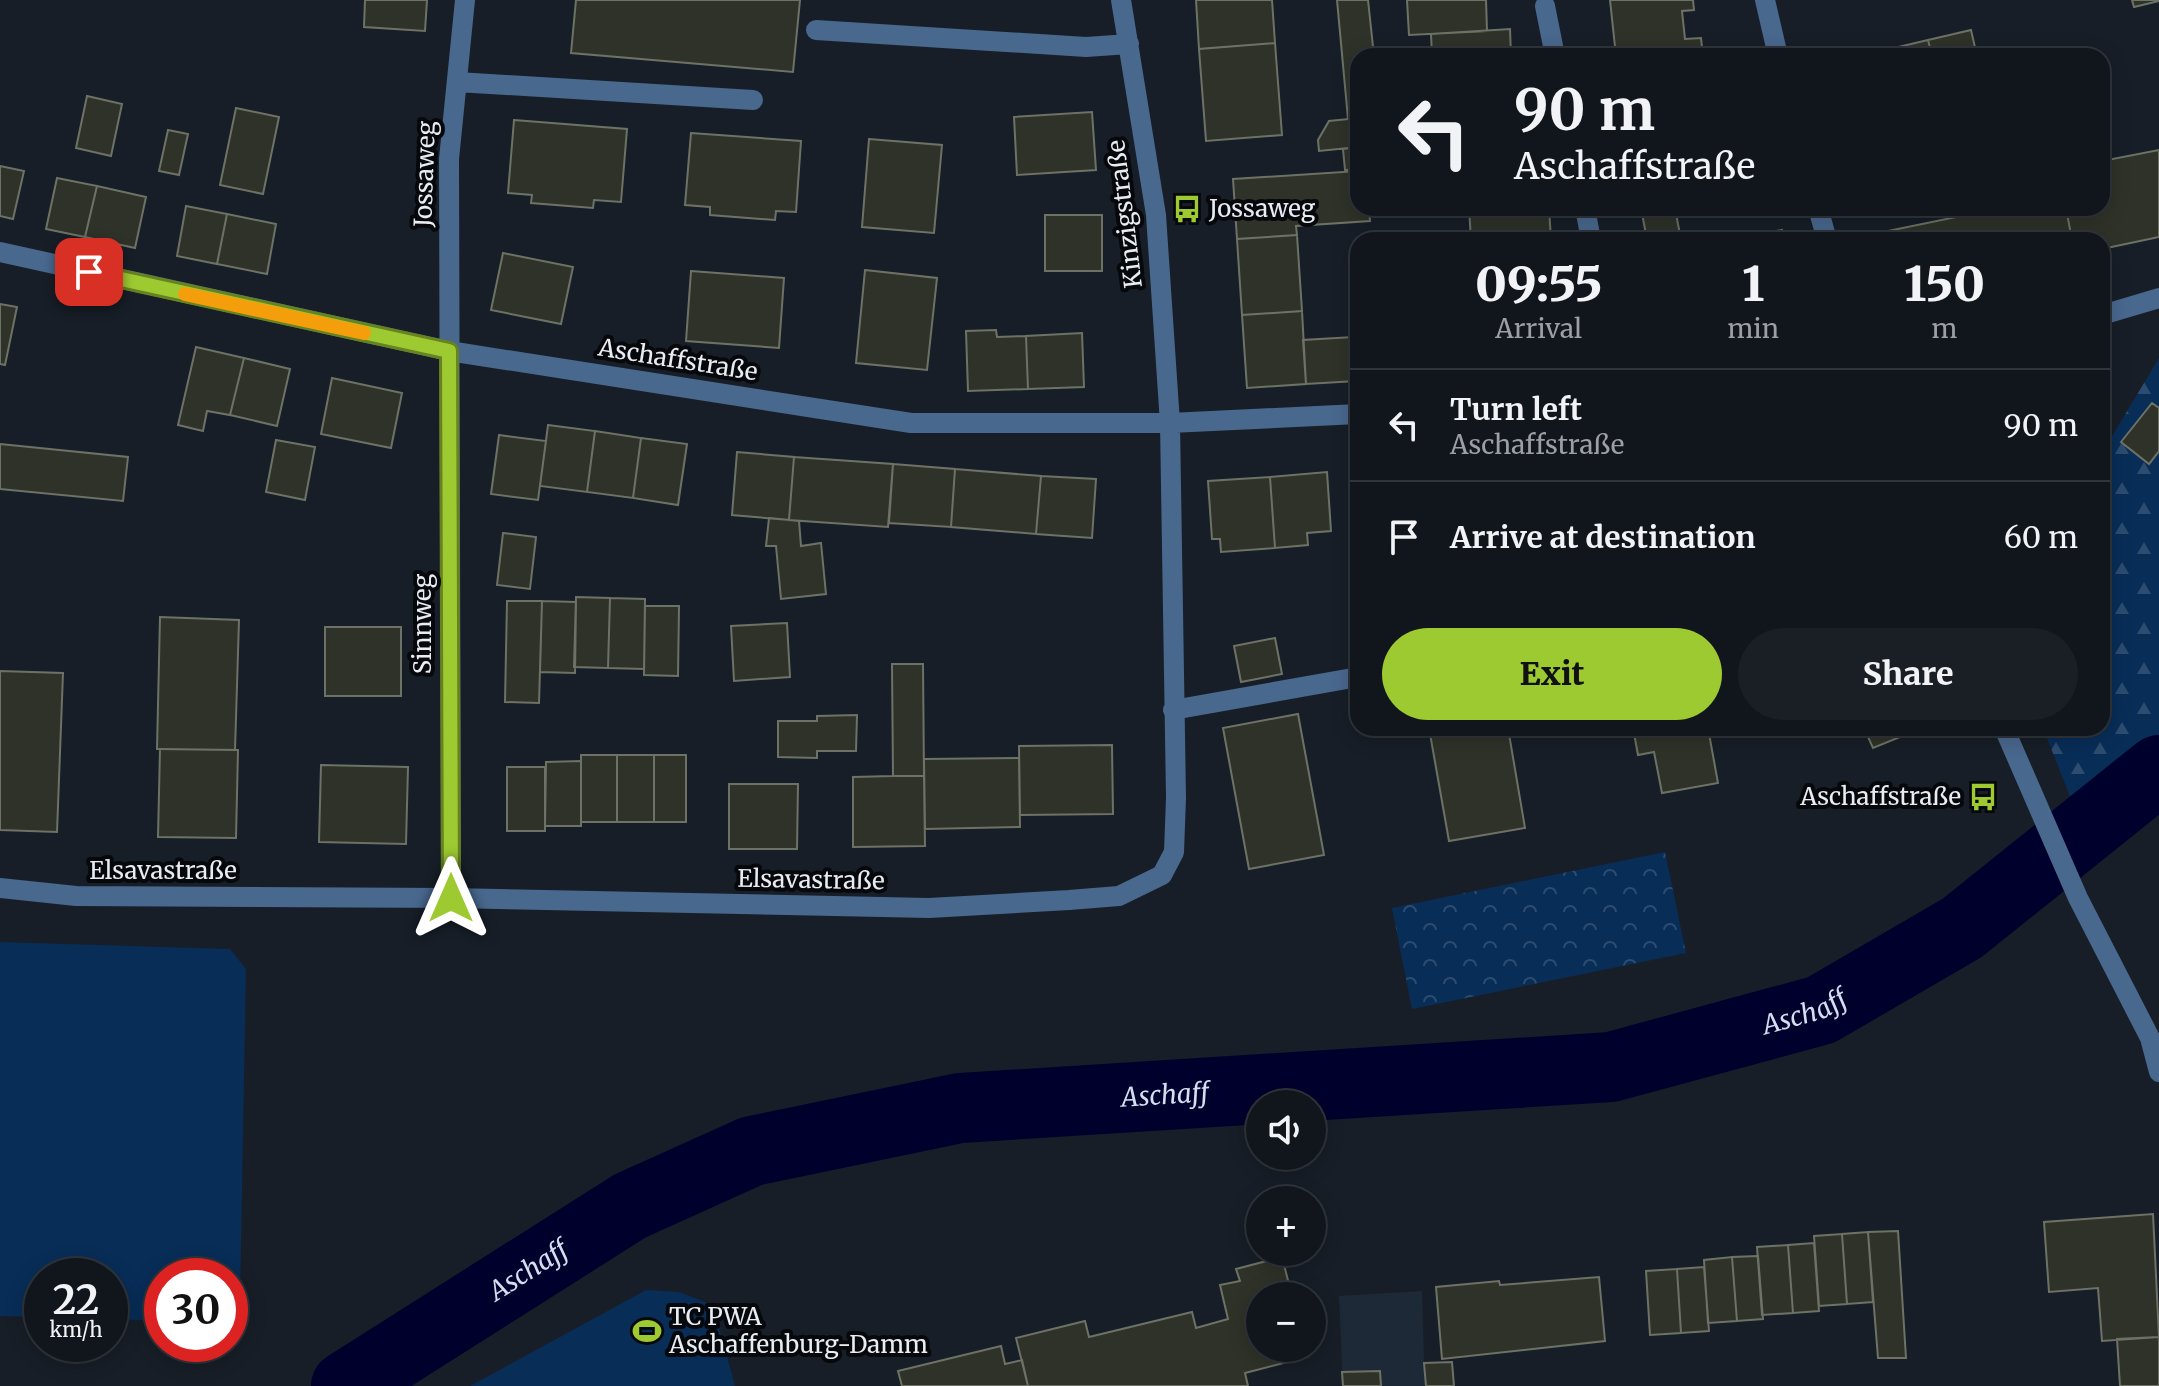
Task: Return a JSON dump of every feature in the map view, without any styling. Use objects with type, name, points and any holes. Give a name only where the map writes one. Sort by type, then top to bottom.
[{"type":"street","name":"Jossaweg","points":[[449,351],[449,159],[465,0]]},
{"type":"street","name":"Kinzigstraße","points":[[1121,0],[1156,215],[1170,423]]},
{"type":"street","points":[[1765,0],[1776,48]]},
{"type":"street","points":[[1545,6],[1553,48]]},
{"type":"street","points":[[816,30],[1086,47],[1129,44]]},
{"type":"street","points":[[457,82],[753,100]]},
{"type":"street","name":"Aschaffstraße","points":[[0,252],[449,351],[911,423],[1170,423],[1350,414]]},
{"type":"street","points":[[2110,313],[2159,298]]},
{"type":"street","name":"Sinnweg","points":[[449,351],[451,898]]},
{"type":"street","name":"Elsavastraße","points":[[0,888],[76,896],[451,898],[929,908],[1119,896],[1162,875],[1174,852],[1176,798],[1170,423]]},
{"type":"street","points":[[1173,710],[1350,678]]},
{"type":"street","points":[[2007,736],[2078,898],[2150,1038],[2159,1072]]},
{"type":"shaded area","points":[[1422,1291],[1424,1363],[1452,1362],[1454,1386],[1343,1386],[1339,1296]]},
{"type":"green space","points":[[2159,358],[2159,807],[2094,857],[2046,736],[2110,736],[2110,440]]},
{"type":"green space","points":[[1665,852],[1686,953],[1412,1009],[1392,908]]},
{"type":"green space","points":[[0,942],[230,949],[246,969],[241,1258],[144,1258],[144,1320],[128,1320],[128,1258],[24,1258],[24,1317],[0,1316]]},
{"type":"green space","name":"TC PWA Aschaffenburg-Damm","points":[[646,1290],[679,1292],[713,1305],[735,1386],[470,1386]]},
{"type":"building","points":[[365,0],[427,0],[425,31],[364,27]]},
{"type":"building","points":[[576,0],[800,0],[793,72],[571,53]]},
{"type":"building","points":[[1196,0],[1272,0],[1275,43],[1199,49]]},
{"type":"building","points":[[1337,0],[1368,0],[1373,48],[1350,48],[1348,119]]},
{"type":"building","points":[[1407,0],[1486,0],[1487,31],[1409,35]]},
{"type":"building","points":[[1610,0],[1693,0],[1694,10],[1682,11],[1685,39],[1701,38],[1702,48],[1615,48]]},
{"type":"building","points":[[2132,0],[2159,0],[2159,1],[2134,7]]},
{"type":"building","points":[[1510,29],[1511,48],[1432,48],[1431,34]]},
{"type":"building","points":[[1971,30],[1975,48],[1930,48],[1928,40]]},
{"type":"building","points":[[1928,40],[1930,48],[1894,48]]},
{"type":"building","points":[[1275,43],[1282,135],[1206,141],[1199,49]]},
{"type":"building","points":[[87,96],[122,104],[111,156],[76,148]]},
{"type":"building","points":[[236,108],[279,117],[263,194],[220,185]]},
{"type":"building","points":[[1092,112],[1096,170],[1017,175],[1014,117]]},
{"type":"building","points":[[1350,119],[1350,148],[1319,151],[1318,140],[1329,121]]},
{"type":"building","points":[[514,120],[627,129],[621,202],[594,200],[593,208],[531,203],[532,195],[508,193]]},
{"type":"building","points":[[168,130],[188,134],[179,175],[159,171]]},
{"type":"building","points":[[691,133],[801,141],[796,212],[776,211],[775,220],[710,215],[710,207],[685,205]]},
{"type":"building","points":[[869,139],[942,145],[934,233],[862,227]]},
{"type":"building","points":[[1350,148],[1350,170],[1345,170],[1343,149]]},
{"type":"building","points":[[2159,150],[2159,237],[2110,247],[2110,232],[2070,232],[2068,216],[2110,216],[2110,159]]},
{"type":"building","points":[[0,166],[24,171],[13,219],[0,216]]},
{"type":"building","points":[[1350,172],[1350,216],[1370,216],[1370,221],[1296,226],[1297,235],[1237,239],[1233,179]]},
{"type":"building","points":[[57,178],[97,186],[85,237],[46,229]]},
{"type":"building","points":[[97,186],[146,197],[135,248],[85,237]]},
{"type":"building","points":[[186,206],[227,214],[217,264],[177,256]]},
{"type":"building","points":[[227,214],[276,224],[267,274],[217,264]]},
{"type":"building","points":[[1045,215],[1102,215],[1102,271],[1045,271]]},
{"type":"building","points":[[1470,216],[1550,216],[1550,232],[1470,232]]},
{"type":"building","points":[[1642,216],[1676,216],[1680,232],[1646,232]]},
{"type":"building","points":[[1961,216],[2068,216],[2070,232],[1888,232]]},
{"type":"building","points":[[1297,235],[1302,311],[1242,315],[1237,239]]},
{"type":"building","points":[[503,253],[573,267],[561,324],[491,310]]},
{"type":"building","points":[[865,270],[937,278],[927,370],[856,363]]},
{"type":"building","points":[[691,271],[784,278],[779,348],[686,341]]},
{"type":"building","points":[[0,304],[17,307],[5,365],[0,364]]},
{"type":"building","points":[[1302,311],[1306,384],[1247,388],[1242,315]]},
{"type":"building","points":[[996,330],[997,337],[1026,336],[1028,389],[968,391],[966,331]]},
{"type":"building","points":[[1082,333],[1084,387],[1028,389],[1026,336]]},
{"type":"building","points":[[1350,337],[1350,381],[1306,384],[1303,340]]},
{"type":"building","points":[[196,347],[244,358],[230,415],[207,411],[203,431],[178,425]]},
{"type":"building","points":[[244,358],[290,369],[277,426],[230,415]]},
{"type":"building","points":[[332,378],[402,393],[391,448],[321,434]]},
{"type":"building","points":[[2152,403],[2159,408],[2159,451],[2149,464],[2121,442]]},
{"type":"building","points":[[548,425],[595,431],[587,492],[540,486]]},
{"type":"building","points":[[595,431],[641,438],[633,498],[587,492]]},
{"type":"building","points":[[499,435],[546,441],[538,500],[491,494]]},
{"type":"building","points":[[641,438],[687,444],[678,505],[633,498]]},
{"type":"building","points":[[276,440],[315,447],[305,500],[266,492]]},
{"type":"building","points":[[0,444],[128,457],[123,501],[0,489]]},
{"type":"building","points":[[737,452],[794,457],[789,520],[732,515]]},
{"type":"building","points":[[794,457],[893,464],[888,527],[789,520]]},
{"type":"building","points":[[893,464],[955,469],[951,527],[889,523]]},
{"type":"building","points":[[955,469],[1041,476],[1036,534],[951,527]]},
{"type":"building","points":[[1327,472],[1331,531],[1307,533],[1308,545],[1275,548],[1270,477]]},
{"type":"building","points":[[1041,476],[1096,479],[1092,538],[1036,534]]},
{"type":"building","points":[[1270,477],[1275,548],[1221,552],[1220,539],[1212,539],[1208,481]]},
{"type":"building","points":[[769,518],[799,521],[801,546],[821,543],[826,594],[781,599],[776,546],[766,546]]},
{"type":"building","points":[[503,533],[536,537],[530,589],[497,585]]},
{"type":"building","points":[[576,597],[610,598],[608,668],[574,667]]},
{"type":"building","points":[[610,598],[645,599],[644,669],[608,668]]},
{"type":"building","points":[[507,601],[542,601],[539,703],[505,702]]},
{"type":"building","points":[[542,601],[576,602],[575,673],[540,672]]},
{"type":"building","points":[[645,606],[679,606],[678,676],[644,675]]},
{"type":"building","points":[[160,617],[239,620],[235,750],[157,749]]},
{"type":"building","points":[[787,623],[790,677],[734,681],[731,626]]},
{"type":"building","points":[[325,627],[401,627],[401,696],[325,696]]},
{"type":"building","points":[[1275,638],[1282,674],[1241,682],[1234,646]]},
{"type":"building","points":[[892,664],[923,664],[924,776],[893,776]]},
{"type":"building","points":[[0,671],[63,673],[57,832],[0,830]]},
{"type":"building","points":[[1298,714],[1324,855],[1249,869],[1223,728]]},
{"type":"building","points":[[857,715],[856,751],[817,751],[817,758],[778,757],[778,721],[817,721],[817,716]]},
{"type":"building","points":[[1430,736],[1509,736],[1525,828],[1449,841]]},
{"type":"building","points":[[1634,736],[1709,736],[1718,783],[1662,793],[1654,752],[1638,755]]},
{"type":"building","points":[[1868,736],[1902,736],[1873,748]]},
{"type":"building","points":[[1112,745],[1113,814],[1020,815],[1019,746]]},
{"type":"building","points":[[160,749],[238,750],[236,838],[158,837]]},
{"type":"building","points":[[581,755],[617,755],[617,822],[581,822]]},
{"type":"building","points":[[617,755],[654,755],[654,822],[617,822]]},
{"type":"building","points":[[654,755],[686,755],[686,822],[654,822]]},
{"type":"building","points":[[1019,758],[1020,827],[925,829],[924,759]]},
{"type":"building","points":[[581,761],[581,826],[545,826],[546,762]]},
{"type":"building","points":[[321,765],[408,767],[406,844],[319,842]]},
{"type":"building","points":[[507,767],[545,767],[545,831],[507,831]]},
{"type":"building","points":[[924,776],[925,846],[853,847],[853,777]]},
{"type":"building","points":[[729,784],[798,784],[797,849],[729,849]]},
{"type":"building","points":[[2153,1214],[2159,1337],[2102,1341],[2098,1288],[2049,1292],[2044,1222]]},
{"type":"building","points":[[1898,1231],[1906,1358],[1878,1358],[1868,1232]]},
{"type":"building","points":[[1868,1232],[1873,1302],[1847,1304],[1842,1234]]},
{"type":"building","points":[[1842,1234],[1847,1304],[1819,1306],[1814,1236]]},
{"type":"building","points":[[1814,1243],[1819,1311],[1793,1313],[1788,1245]]},
{"type":"building","points":[[1788,1245],[1793,1313],[1762,1315],[1757,1247]]},
{"type":"building","points":[[1758,1256],[1763,1319],[1737,1321],[1732,1257]]},
{"type":"building","points":[[1732,1257],[1737,1321],[1708,1323],[1704,1260]]},
{"type":"building","points":[[1284,1266],[1288,1282],[1246,1282],[1246,1362],[1287,1362],[1245,1373],[1248,1386],[1028,1386],[1016,1338],[1085,1321],[1089,1337],[1192,1312],[1196,1328],[1228,1319],[1220,1285],[1240,1281],[1236,1269]]},
{"type":"building","points":[[1704,1267],[1709,1331],[1681,1333],[1677,1269]]},
{"type":"building","points":[[1677,1269],[1681,1333],[1650,1335],[1646,1271]]},
{"type":"building","points":[[1599,1277],[1605,1341],[1442,1359],[1436,1287]]},
{"type":"building","points":[[2159,1337],[2159,1386],[2120,1386],[2117,1339]]},
{"type":"building","points":[[1001,1346],[1005,1364],[1022,1360],[1028,1386],[902,1386],[898,1371]]},
{"type":"building","points":[[1452,1362],[1454,1386],[1426,1386],[1424,1363]]},
{"type":"building","points":[[1380,1371],[1381,1386],[1343,1386],[1342,1372]]},
{"type":"waterway","name":"Aschaff","points":[[346,1386],[630,1206],[752,1151],[960,1108],[1611,1067],[1821,1010],[1962,928],[2159,770]]},
{"type":"slow traffic","points":[[185,294],[364,333]]},
{"type":"place","name":"Jossaweg","points":[[1187,209]]},
{"type":"place","name":"Aschaffstraße","points":[[1983,797]]},
{"type":"place","name":"TC PWA Aschaffenburg-Damm","points":[[647,1331]]},
{"type":"route","points":[[89,272],[449,351],[451,898]]}]
